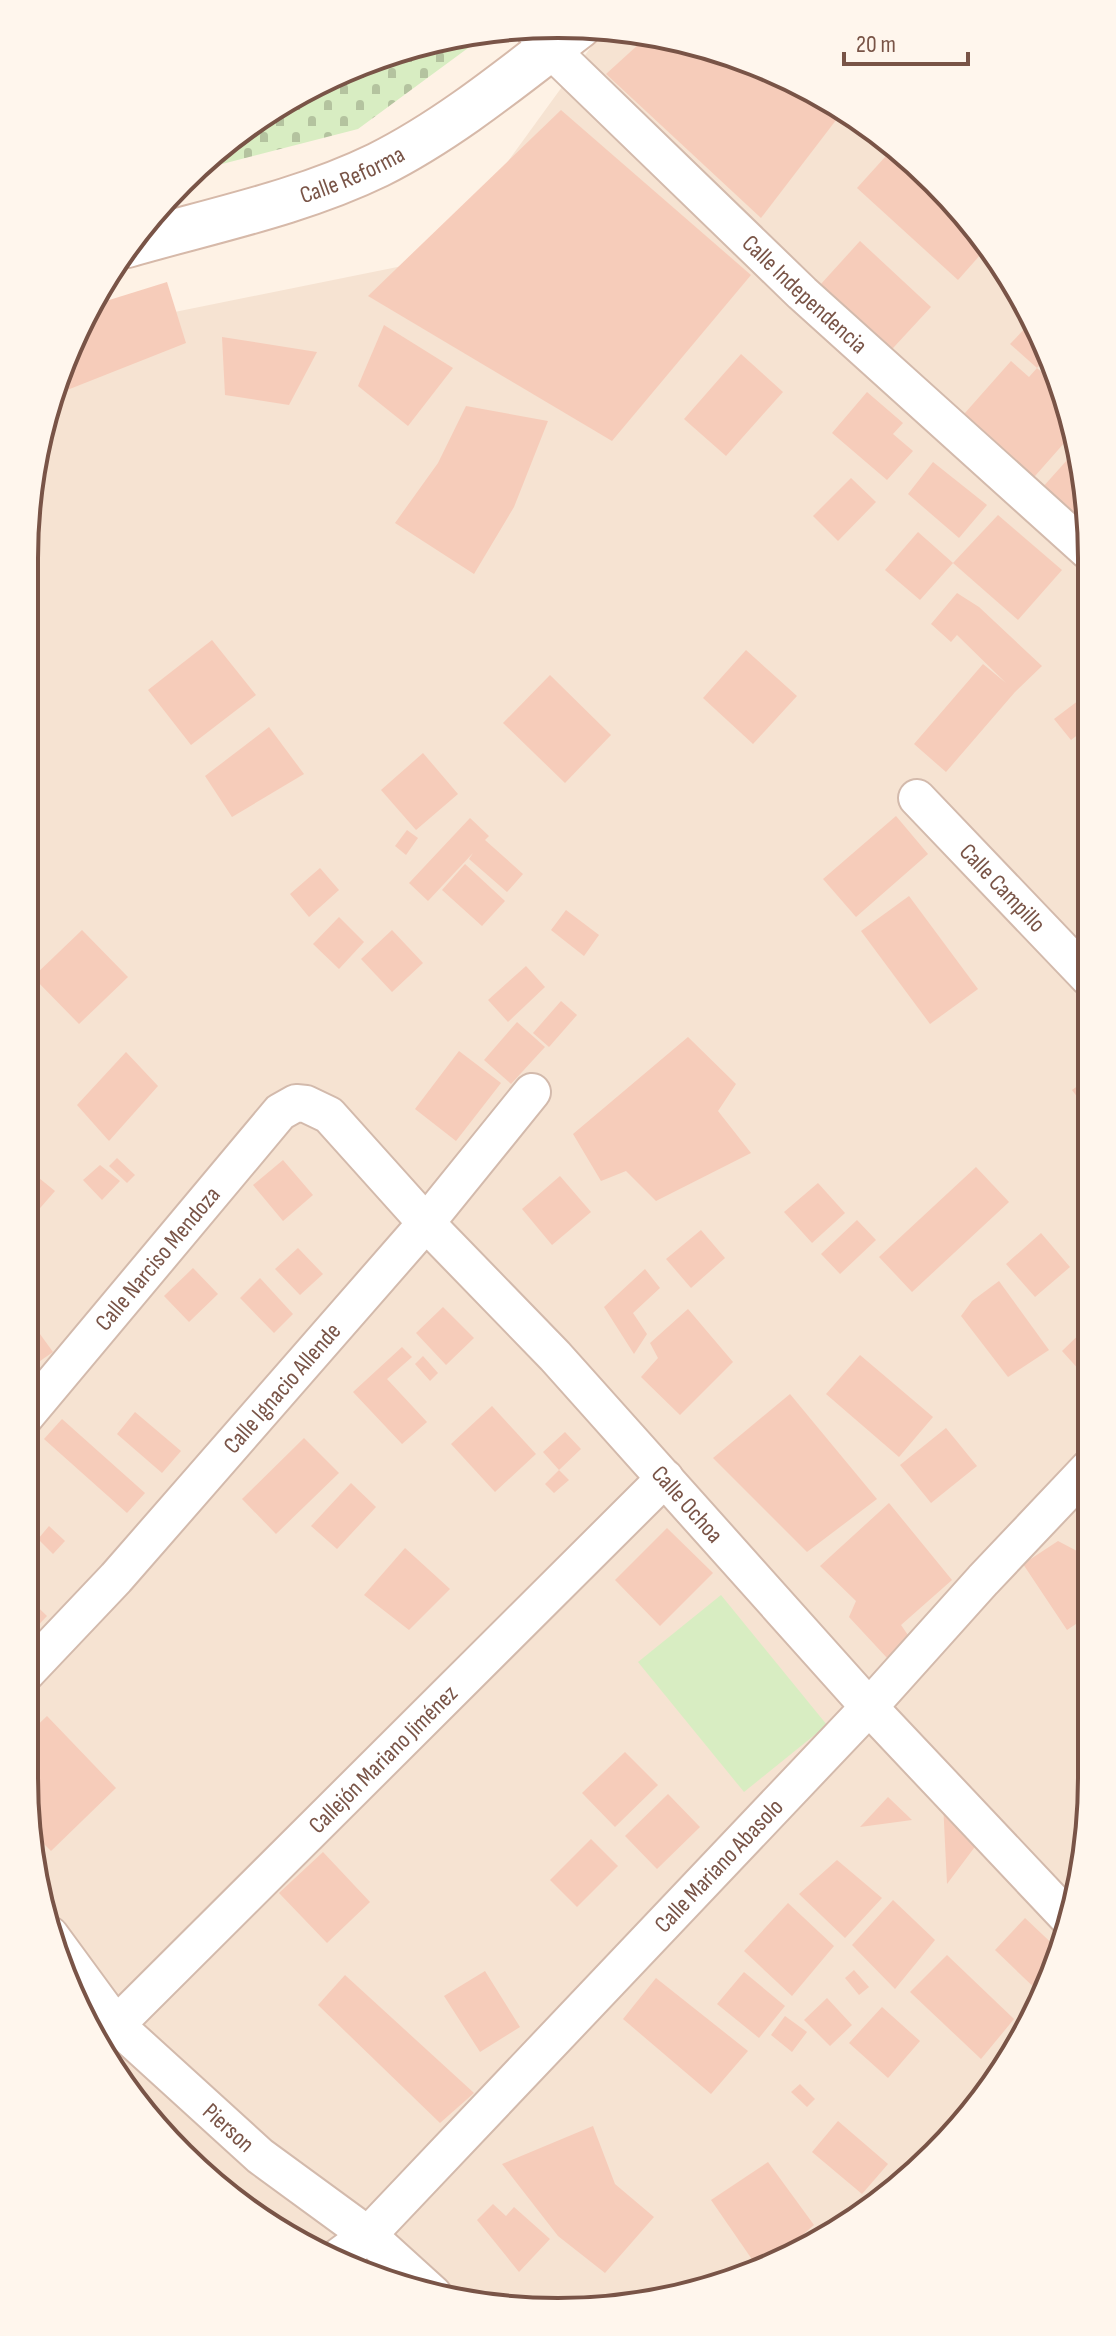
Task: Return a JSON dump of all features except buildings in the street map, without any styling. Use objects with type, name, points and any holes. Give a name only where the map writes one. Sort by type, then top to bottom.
[{"type":"street","name":"Calle Reforma","points":[[146,239],[305,193],[378,165],[450,122],[549,38]]},
{"type":"street","name":"Calle Independencia","points":[[558,38],[802,293],[1078,542]]},
{"type":"street","name":"Calle Campillo","points":[[917,798],[1078,959]]},
{"type":"street","name":"Calle Ignacio Allende","points":[[38,1660],[116,1578],[426,1223],[532,1092]]},
{"type":"street","name":"Calle Ochoa","points":[[296,1103],[306,1104],[329,1115],[426,1223],[555,1356],[869,1707],[1061,1910]]},
{"type":"street","name":"Calle Narciso Mendoza","points":[[38,1401],[271,1121],[296,1103]]},
{"type":"street","name":"Callejón Mariano Jiménez","points":[[108,2033],[665,1478]]},
{"type":"street","name":"Calle Mariano Abasolo","points":[[345,2252],[368,2235],[869,1707],[1078,1480]]},
{"type":"street","name":"Pierson","points":[[88,1999],[108,2033],[260,2156],[368,2235],[415,2277]]},
{"type":"shaded area","points":[[596,39],[626,42],[693,56],[757,78],[818,108],[875,145],[926,190],[971,241],[1024,328],[1050,391],[1068,457],[1077,524],[1078,1778],[1074,1846],[1060,1913],[1024,2008],[990,2067],[971,2095],[926,2146],[875,2191],[788,2244],[725,2270],[659,2288],[592,2297],[490,2294],[391,2270],[298,2228],[241,2191],[215,2169],[145,2095],[92,2008],[56,1913],[42,1846],[39,1812],[38,558],[42,490],[56,423],[92,329],[437,259]]},
{"type":"green space","points":[[472,45],[358,129],[217,165],[269,126],[328,92],[391,66]]},
{"type":"green space","points":[[721,1595],[827,1725],[744,1792],[638,1662]]}]
